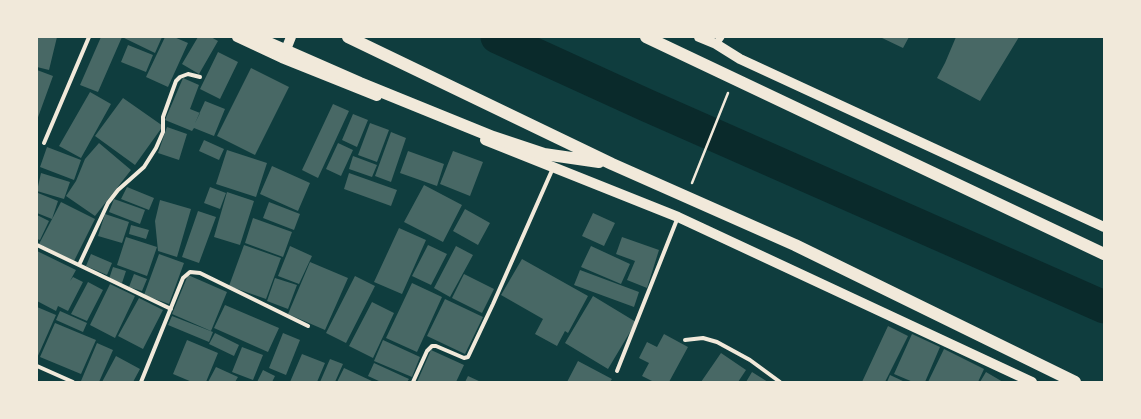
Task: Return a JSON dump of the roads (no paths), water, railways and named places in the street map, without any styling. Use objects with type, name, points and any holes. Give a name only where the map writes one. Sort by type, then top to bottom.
[{"type":"highway","points":[[256,37],[360,83],[493,137],[544,154],[612,164]]},
{"type":"highway","points":[[348,37],[612,164],[795,246],[1075,382]]},
{"type":"highway","points":[[646,37],[1104,254]]},
{"type":"main road","points":[[237,37],[282,58],[678,217],[1032,382]]},
{"type":"main road","points":[[282,58],[291,37]]},
{"type":"main road","points":[[699,37],[718,41],[740,59],[1104,227]]},
{"type":"street","points":[[44,143],[89,37]]},
{"type":"street","points":[[79,265],[108,202],[118,190],[144,167],[156,148],[163,132],[163,118],[176,81],[180,77],[188,74],[200,77]]},
{"type":"street","points":[[413,382],[428,351],[432,346],[436,346],[464,358],[468,357],[553,167]]},
{"type":"street","points":[[617,371],[678,217]]},
{"type":"street","points":[[37,245],[171,309]]},
{"type":"street","points":[[141,382],[185,275],[190,272],[193,271],[200,273],[308,326]]},
{"type":"street","points":[[685,340],[703,338],[717,342],[750,360],[780,382]]},
{"type":"street","points":[[37,366],[74,382]]},
{"type":"waterway","points":[[497,37],[646,105],[1104,307]]}]
